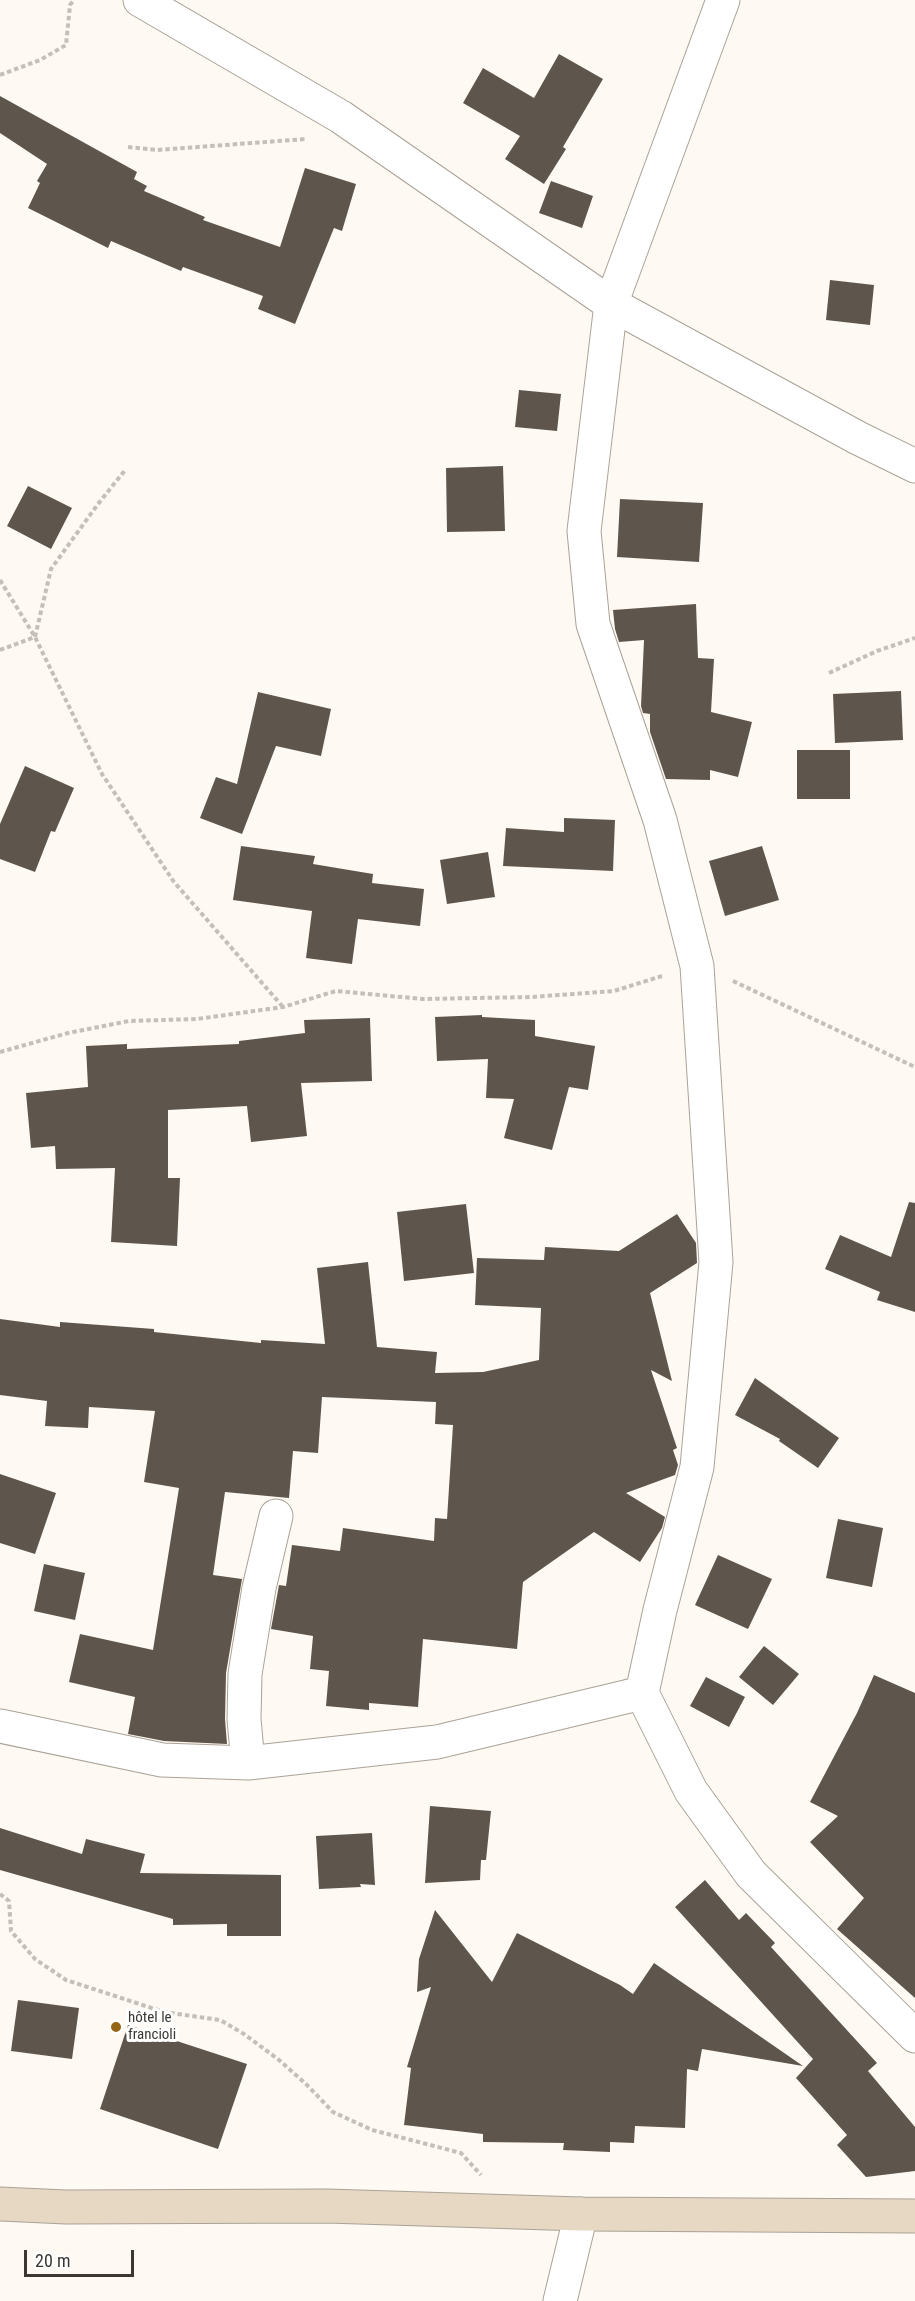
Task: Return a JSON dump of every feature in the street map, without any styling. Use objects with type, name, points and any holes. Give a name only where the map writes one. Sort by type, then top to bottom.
[{"type":"main road","points":[[0,2204],[66,2207],[327,2206],[581,2214],[915,2216]]},
{"type":"street","points":[[140,0],[341,117],[611,304],[858,438],[915,466]]},
{"type":"street","points":[[723,0],[611,304],[584,531],[592,624],[660,820],[697,966],[716,1263],[697,1467],[660,1610],[642,1693],[692,1791],[751,1874],[915,2036]]},
{"type":"street","points":[[248,1764],[244,1719],[245,1674],[259,1588],[276,1516]]},
{"type":"street","points":[[0,1726],[162,1760],[248,1764],[437,1742],[642,1693]]},
{"type":"street","points":[[560,2301],[581,2214]]},
{"type":"path","points":[[0,75],[40,60],[66,45],[70,5],[74,0]]},
{"type":"path","points":[[128,147],[157,150],[315,138],[341,117]]},
{"type":"path","points":[[35,637],[51,569],[126,470]]},
{"type":"path","points":[[0,580],[35,637],[102,774],[174,882],[283,1007]]},
{"type":"path","points":[[0,650],[35,637]]},
{"type":"path","points":[[829,673],[876,651],[915,638]]},
{"type":"path","points":[[0,1052],[129,1021],[197,1019],[283,1007],[336,991],[423,999],[614,991],[697,966],[768,996],[915,1067]]},
{"type":"path","points":[[0,1894],[9,1901],[11,1931],[35,1959],[66,1980],[164,2013],[220,2020],[244,2034],[279,2060],[306,2083],[333,2112],[372,2130],[461,2153],[484,2178]]},
{"type":"building","points":[[559,54],[603,79],[563,147],[566,149],[544,184],[505,159],[520,136],[463,103],[483,68],[534,98]]},
{"type":"building","points":[[0,96],[137,172],[134,179],[147,186],[144,191],[205,217],[203,220],[280,247],[305,168],[356,184],[342,231],[334,228],[295,324],[258,309],[263,296],[183,267],[181,271],[111,241],[108,248],[28,208],[40,183],[37,181],[47,164],[0,133]]},
{"type":"building","points":[[551,181],[593,196],[582,228],[539,213]]},
{"type":"building","points":[[830,280],[874,285],[870,325],[826,320]]},
{"type":"building","points":[[519,390],[561,394],[557,431],[515,427]]},
{"type":"building","points":[[503,466],[505,531],[447,532],[446,468]]},
{"type":"building","points":[[28,486],[72,508],[51,549],[7,526]]},
{"type":"building","points":[[620,499],[703,503],[699,562],[617,557]]},
{"type":"building","points":[[696,604],[698,658],[714,659],[711,712],[752,722],[738,777],[710,770],[710,780],[666,779],[650,732],[650,714],[643,713],[641,706],[644,640],[619,642],[615,629],[613,610]]},
{"type":"building","points":[[901,691],[903,740],[835,743],[833,694]]},
{"type":"building","points":[[258,692],[331,709],[321,756],[276,746],[242,834],[200,818],[216,777],[237,784]]},
{"type":"building","points":[[797,750],[850,750],[850,799],[797,799]]},
{"type":"building","points":[[25,766],[74,788],[55,832],[51,831],[35,872],[0,859],[0,824]]},
{"type":"building","points":[[564,818],[615,820],[613,871],[503,866],[506,828],[564,832]]},
{"type":"building","points":[[241,846],[315,856],[313,864],[373,874],[372,883],[424,889],[420,926],[358,919],[352,964],[306,958],[312,911],[233,900]]},
{"type":"building","points":[[762,846],[779,900],[725,916],[709,861]]},
{"type":"building","points":[[488,852],[495,897],[447,904],[440,860]]},
{"type":"building","points":[[482,1015],[482,1017],[535,1020],[535,1036],[595,1046],[588,1090],[569,1087],[552,1150],[504,1138],[514,1099],[486,1098],[488,1059],[437,1061],[435,1017]]},
{"type":"building","points":[[370,1018],[372,1081],[301,1083],[307,1136],[251,1142],[247,1106],[168,1110],[168,1178],[180,1178],[177,1246],[111,1242],[115,1168],[56,1169],[55,1146],[31,1148],[26,1093],[88,1087],[86,1046],[127,1044],[127,1049],[239,1044],[239,1041],[305,1033],[304,1020]]},
{"type":"building","points":[[909,1202],[915,1203],[915,1312],[877,1300],[880,1292],[825,1269],[840,1235],[891,1257]]},
{"type":"building","points":[[466,1204],[474,1273],[404,1281],[397,1212]]},
{"type":"building","points":[[677,1214],[696,1243],[697,1263],[650,1293],[672,1381],[651,1370],[677,1448],[673,1450],[678,1465],[675,1475],[626,1493],[665,1517],[662,1528],[640,1562],[594,1532],[523,1582],[517,1649],[423,1639],[418,1707],[369,1703],[369,1710],[326,1706],[329,1671],[310,1669],[313,1636],[271,1629],[279,1585],[286,1586],[292,1545],[340,1551],[343,1528],[434,1541],[435,1518],[447,1519],[453,1425],[435,1424],[436,1402],[322,1397],[318,1453],[293,1451],[289,1498],[225,1492],[213,1575],[242,1579],[226,1673],[227,1744],[164,1741],[128,1734],[135,1697],[69,1682],[80,1634],[153,1650],[179,1488],[144,1482],[155,1411],[89,1407],[88,1428],[45,1426],[47,1401],[0,1395],[0,1319],[60,1327],[60,1322],[154,1329],[154,1332],[261,1343],[261,1340],[325,1344],[317,1268],[368,1262],[377,1347],[437,1352],[435,1373],[483,1372],[539,1360],[541,1308],[475,1305],[477,1258],[544,1260],[545,1247],[619,1251]]},
{"type":"building","points":[[755,1378],[839,1438],[818,1468],[779,1441],[780,1439],[735,1415]]},
{"type":"building","points":[[0,1474],[56,1493],[35,1554],[0,1543]]},
{"type":"building","points":[[838,1519],[883,1528],[872,1587],[826,1578]]},
{"type":"building","points":[[718,1555],[772,1579],[748,1629],[695,1605]]},
{"type":"building","points":[[44,1564],[85,1573],[75,1620],[34,1611]]},
{"type":"building","points":[[764,1646],[799,1674],[773,1705],[739,1677]]},
{"type":"building","points":[[874,1675],[915,1693],[915,1998],[837,1929],[864,1898],[810,1842],[838,1816],[810,1802],[857,1713]]},
{"type":"building","points":[[706,1677],[745,1697],[729,1727],[690,1706]]},
{"type":"building","points":[[430,1806],[491,1811],[486,1860],[481,1860],[480,1880],[425,1883]]},
{"type":"building","points":[[0,1828],[82,1854],[86,1839],[145,1854],[140,1873],[281,1875],[281,1936],[227,1936],[227,1924],[173,1925],[173,1919],[0,1870]]},
{"type":"building","points":[[372,1833],[375,1885],[360,1884],[361,1887],[319,1889],[316,1836]]},
{"type":"building","points":[[705,1880],[739,1920],[746,1913],[775,1943],[771,1947],[877,2063],[868,2071],[915,2127],[915,2171],[866,2177],[837,2145],[847,2135],[796,2078],[813,2059],[675,1907]]},
{"type":"building","points":[[435,1910],[492,1982],[517,1933],[620,1985],[633,1994],[654,1963],[803,2066],[702,2049],[698,2071],[687,2069],[685,2128],[635,2126],[634,2143],[610,2142],[610,2152],[563,2150],[564,2143],[483,2142],[483,2134],[404,2125],[411,2068],[407,2067],[431,1987],[417,1992],[419,1959]]},
{"type":"building","points":[[18,2000],[79,2008],[72,2059],[11,2051]]},
{"type":"building","points":[[128,2025],[247,2064],[218,2149],[100,2109]]},
{"type":"place","name":"hôtel le francioli","points":[[116,2027]]}]
